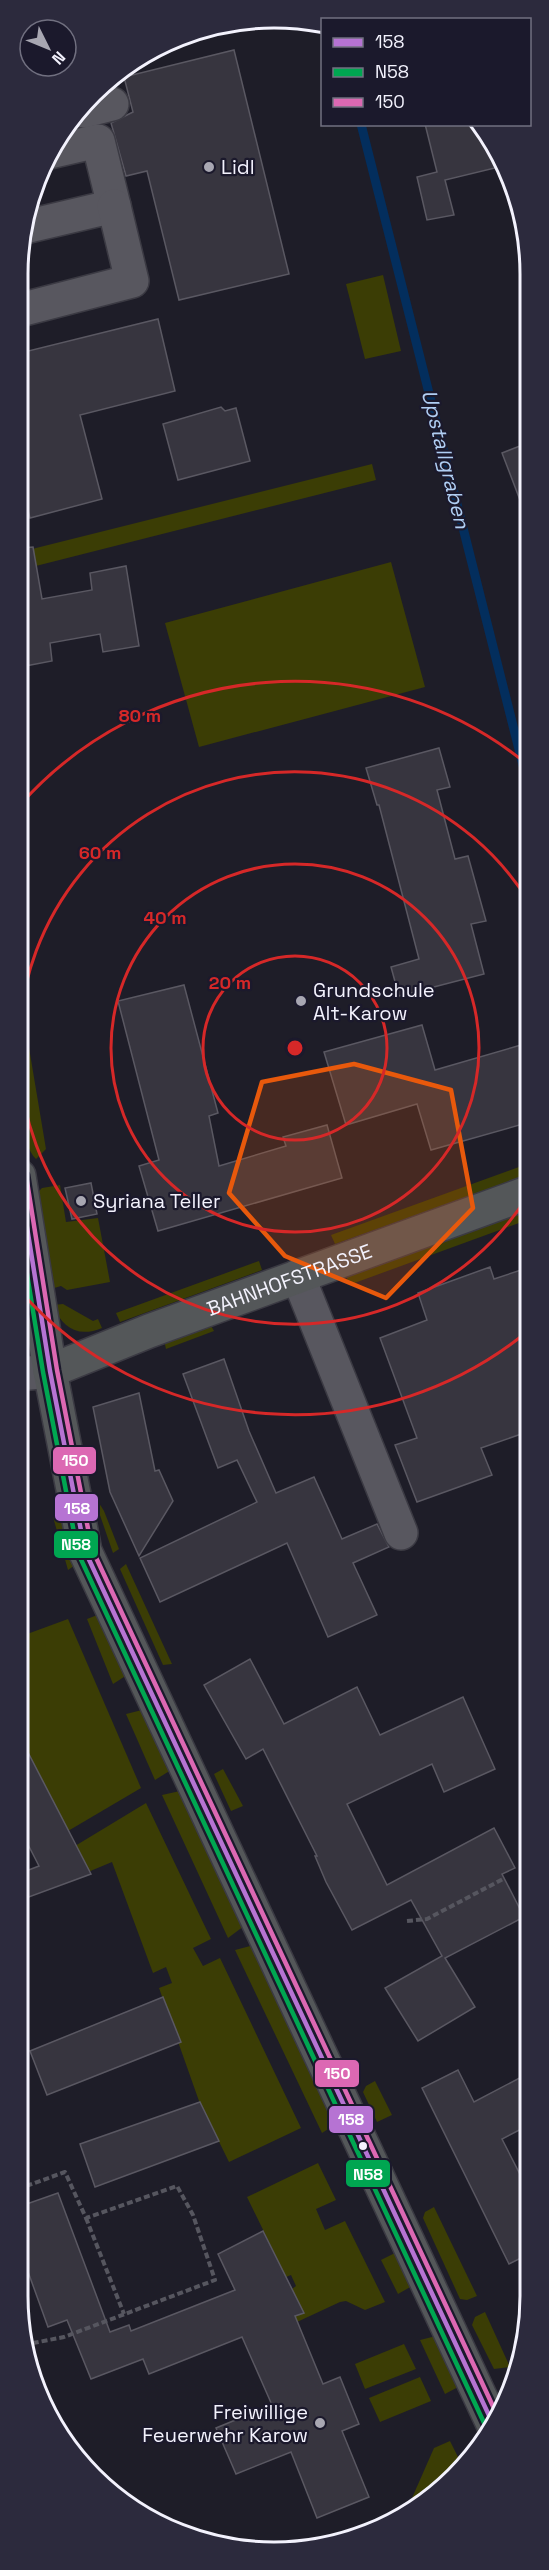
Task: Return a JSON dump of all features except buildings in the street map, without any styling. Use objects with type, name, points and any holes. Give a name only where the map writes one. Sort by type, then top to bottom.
[{"type":"main road","name":"BAHNHOFSTRASSE","points":[[34,1372],[520,1196]]},
{"type":"main road","points":[[28,1294],[34,1372],[86,1551],[489,2416]]},
{"type":"lane","points":[[28,308],[132,281],[98,141],[62,149]]},
{"type":"lane","points":[[34,225],[114,206]]},
{"type":"lane","points":[[298,1276],[401,1533]]},
{"type":"path","points":[[406,1921],[427,1919],[503,1879]]},
{"type":"path","points":[[28,2185],[65,2172],[124,2314]]},
{"type":"path","points":[[33,2343],[64,2337],[215,2280],[194,2215],[177,2186],[86,2218]]},
{"type":"highlighted area","points":[[354,1064],[451,1090],[473,1208],[386,1298],[285,1256],[229,1193],[262,1082]]},
{"type":"shaded area","points":[[383,275],[401,351],[365,359],[346,284]]},
{"type":"shaded area","points":[[372,464],[376,480],[28,568],[28,550]]},
{"type":"shaded area","points":[[391,562],[425,687],[199,747],[165,623]]},
{"type":"shaded area","points":[[28,1042],[46,1149],[36,1159],[28,1147]]},
{"type":"shaded area","points":[[520,1167],[520,1178],[335,1244],[331,1235]]},
{"type":"shaded area","points":[[60,1185],[66,1222],[98,1218],[110,1282],[67,1290],[61,1286],[51,1289],[35,1195],[42,1188]]},
{"type":"shaded area","points":[[520,1212],[520,1223],[349,1285],[346,1275]]},
{"type":"shaded area","points":[[259,1261],[262,1270],[120,1322],[116,1313]]},
{"type":"shaded area","points":[[63,1304],[93,1321],[98,1319],[102,1328],[85,1332],[72,1329],[61,1320],[53,1305]]},
{"type":"shaded area","points":[[210,1324],[214,1331],[166,1349],[164,1340]]},
{"type":"shaded area","points":[[92,1492],[104,1511],[119,1549],[113,1553]]},
{"type":"shaded area","points":[[62,1514],[78,1563],[68,1570],[53,1517]]},
{"type":"shaded area","points":[[126,1564],[172,1664],[163,1665],[120,1569]]},
{"type":"shaded area","points":[[100,1614],[127,1675],[113,1684],[87,1619]]},
{"type":"shaded area","points":[[68,1619],[141,1788],[68,1831],[28,1752],[28,1634]]},
{"type":"shaded area","points":[[142,1710],[171,1770],[155,1780],[126,1714]]},
{"type":"shaded area","points":[[223,1769],[243,1806],[231,1811],[214,1774]]},
{"type":"shaded area","points":[[180,1791],[244,1926],[228,1938],[162,1795]]},
{"type":"shaded area","points":[[146,1803],[211,1939],[193,1948],[203,1966],[220,1958],[301,2128],[229,2162],[199,2101],[159,1988],[172,1983],[166,1967],[153,1973],[112,1862],[88,1872],[75,1846]]},
{"type":"shaded area","points":[[254,1945],[336,2124],[322,2133],[235,1950]]},
{"type":"shaded area","points":[[375,2081],[392,2115],[377,2122],[363,2092],[366,2086]]},
{"type":"shaded area","points":[[318,2163],[336,2200],[316,2209],[325,2230],[345,2221],[385,2302],[365,2310],[346,2301],[340,2302],[297,2322],[295,2316],[303,2313],[292,2289],[296,2286],[291,2275],[286,2277],[247,2197]]},
{"type":"shaded area","points":[[434,2207],[477,2296],[467,2300],[460,2299],[423,2218],[425,2212]]},
{"type":"shaded area","points":[[397,2252],[412,2286],[398,2294],[381,2260]]},
{"type":"shaded area","points":[[485,2312],[509,2367],[494,2369],[472,2325],[475,2317]]},
{"type":"shaded area","points":[[436,2336],[460,2386],[445,2394],[420,2340]]},
{"type":"shaded area","points":[[404,2344],[416,2369],[365,2389],[355,2364]]},
{"type":"shaded area","points":[[420,2377],[431,2401],[380,2422],[369,2398]]},
{"type":"shaded area","points":[[450,2441],[459,2458],[437,2480],[412,2498],[434,2448]]},
{"type":"waterway","name":"Upstallgraben","points":[[362,126],[520,753]]},
{"type":"transit line","name":"150","points":[[28,1188],[57,1370],[92,1549],[493,2407]]},
{"type":"transit line","name":"158","points":[[28,1233],[50,1371],[85,1551],[489,2416]]},
{"type":"transit line","name":"N58","points":[[28,1280],[43,1372],[78,1553],[484,2424]]},
{"type":"place","name":"Lidl","points":[[209,167]]},
{"type":"place","name":"Grundschule Alt-Karow","points":[[301,1001]]},
{"type":"place","name":"Syriana Teller","points":[[81,1201]]},
{"type":"place","name":"Freiwillige Feuerwehr Karow","points":[[320,2423]]}]
